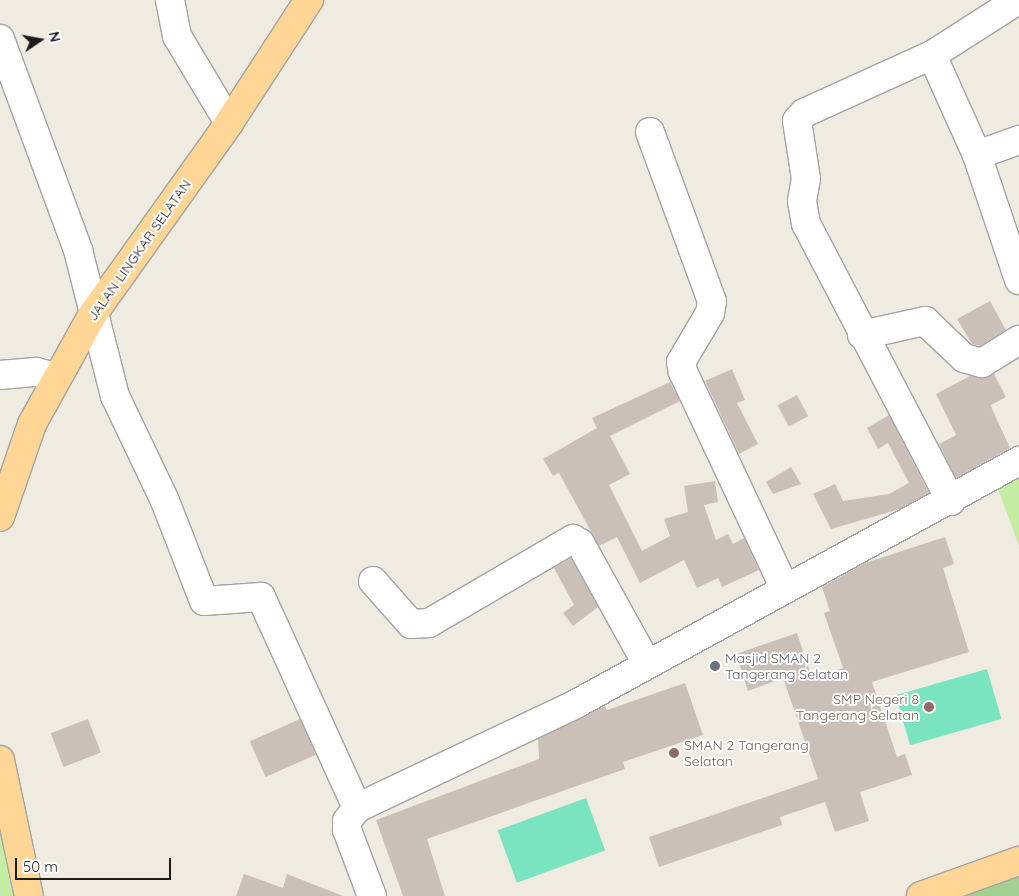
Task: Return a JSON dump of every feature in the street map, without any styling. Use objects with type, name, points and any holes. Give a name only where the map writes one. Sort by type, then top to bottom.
[{"type":"main road","name":"JALAN LINGKAR SELATAN","points":[[0,517],[28,433],[56,377],[93,314],[229,123],[308,0]]},
{"type":"main road","points":[[0,760],[29,896]]},
{"type":"main road","points":[[921,896],[1019,861]]},
{"type":"street","points":[[170,0],[177,36],[229,123]]},
{"type":"street","points":[[951,501],[862,336],[802,212],[806,179],[797,121],[804,112],[932,55],[1018,0]]},
{"type":"street","points":[[0,39],[10,99],[59,191],[115,396],[165,501],[204,601],[261,597],[357,808]]},
{"type":"street","points":[[932,55],[977,155],[1019,280]]},
{"type":"street","points":[[650,132],[712,301],[710,313],[681,362],[683,372],[784,587]]},
{"type":"street","points":[[977,155],[1019,140]]},
{"type":"street","points":[[862,336],[925,321],[972,362],[982,363],[1019,340]]},
{"type":"street","points":[[0,375],[36,372],[56,377]]},
{"type":"street","points":[[372,896],[349,840],[347,821],[357,808],[574,706],[784,587],[951,501],[1019,461]]},
{"type":"street","points":[[373,581],[411,624],[429,623],[574,540],[580,543],[647,664]]},
{"type":"green space","points":[[1019,472],[1019,546],[997,486]]},
{"type":"green space","points":[[987,669],[1001,719],[910,745],[896,695]]},
{"type":"green space","points":[[586,798],[605,851],[517,883],[498,830]]},
{"type":"green space","points":[[0,806],[22,896],[0,896]]},
{"type":"green space","points":[[1019,876],[1019,896],[960,896]]},
{"type":"building","points":[[990,301],[1006,330],[980,346],[972,344],[957,319]]},
{"type":"building","points":[[732,369],[745,400],[737,403],[758,444],[739,454],[705,381]]},
{"type":"building","points":[[994,374],[1006,397],[991,405],[1010,448],[956,478],[939,444],[956,435],[936,394],[970,376],[984,378]]},
{"type":"building","points":[[670,382],[680,401],[610,436],[630,474],[609,485],[642,551],[670,536],[664,519],[688,512],[684,486],[715,481],[718,502],[704,505],[716,540],[728,534],[733,544],[744,538],[759,570],[722,587],[718,578],[697,588],[684,560],[640,583],[617,537],[599,546],[559,473],[553,476],[543,459],[597,428],[592,418]]},
{"type":"building","points":[[797,395],[808,416],[789,427],[778,405]]},
{"type":"building","points":[[889,415],[929,493],[900,509],[831,529],[813,494],[835,484],[843,501],[889,494],[909,483],[888,443],[878,449],[867,428]]},
{"type":"building","points":[[791,467],[801,484],[773,494],[766,482]]},
{"type":"building","points":[[945,537],[954,564],[943,568],[969,652],[872,682],[897,757],[905,754],[912,775],[860,792],[869,821],[835,832],[825,802],[780,817],[782,825],[659,867],[649,837],[818,779],[783,678],[748,691],[736,654],[797,633],[812,678],[843,668],[824,613],[830,611],[822,587],[865,563]]},
{"type":"building","points":[[571,558],[598,607],[573,626],[563,613],[574,605],[554,568]]},
{"type":"building","points":[[685,683],[703,735],[623,762],[625,769],[427,839],[445,896],[403,896],[376,820],[539,759],[538,739],[605,706],[607,710]]},
{"type":"building","points":[[88,719],[101,753],[64,767],[51,733]]},
{"type":"building","points":[[300,719],[316,755],[266,777],[250,741]]},
{"type":"building","points":[[244,874],[283,888],[287,874],[343,896],[236,896]]},
{"type":"place","name":"Masjid SMAN 2 Tangerang Selatan","points":[[715,666]]},
{"type":"place","name":"SMP Negeri 8 Tangerang Selatan","points":[[929,707]]},
{"type":"place","name":"SMAN 2 Tangerang Selatan","points":[[674,753]]}]
